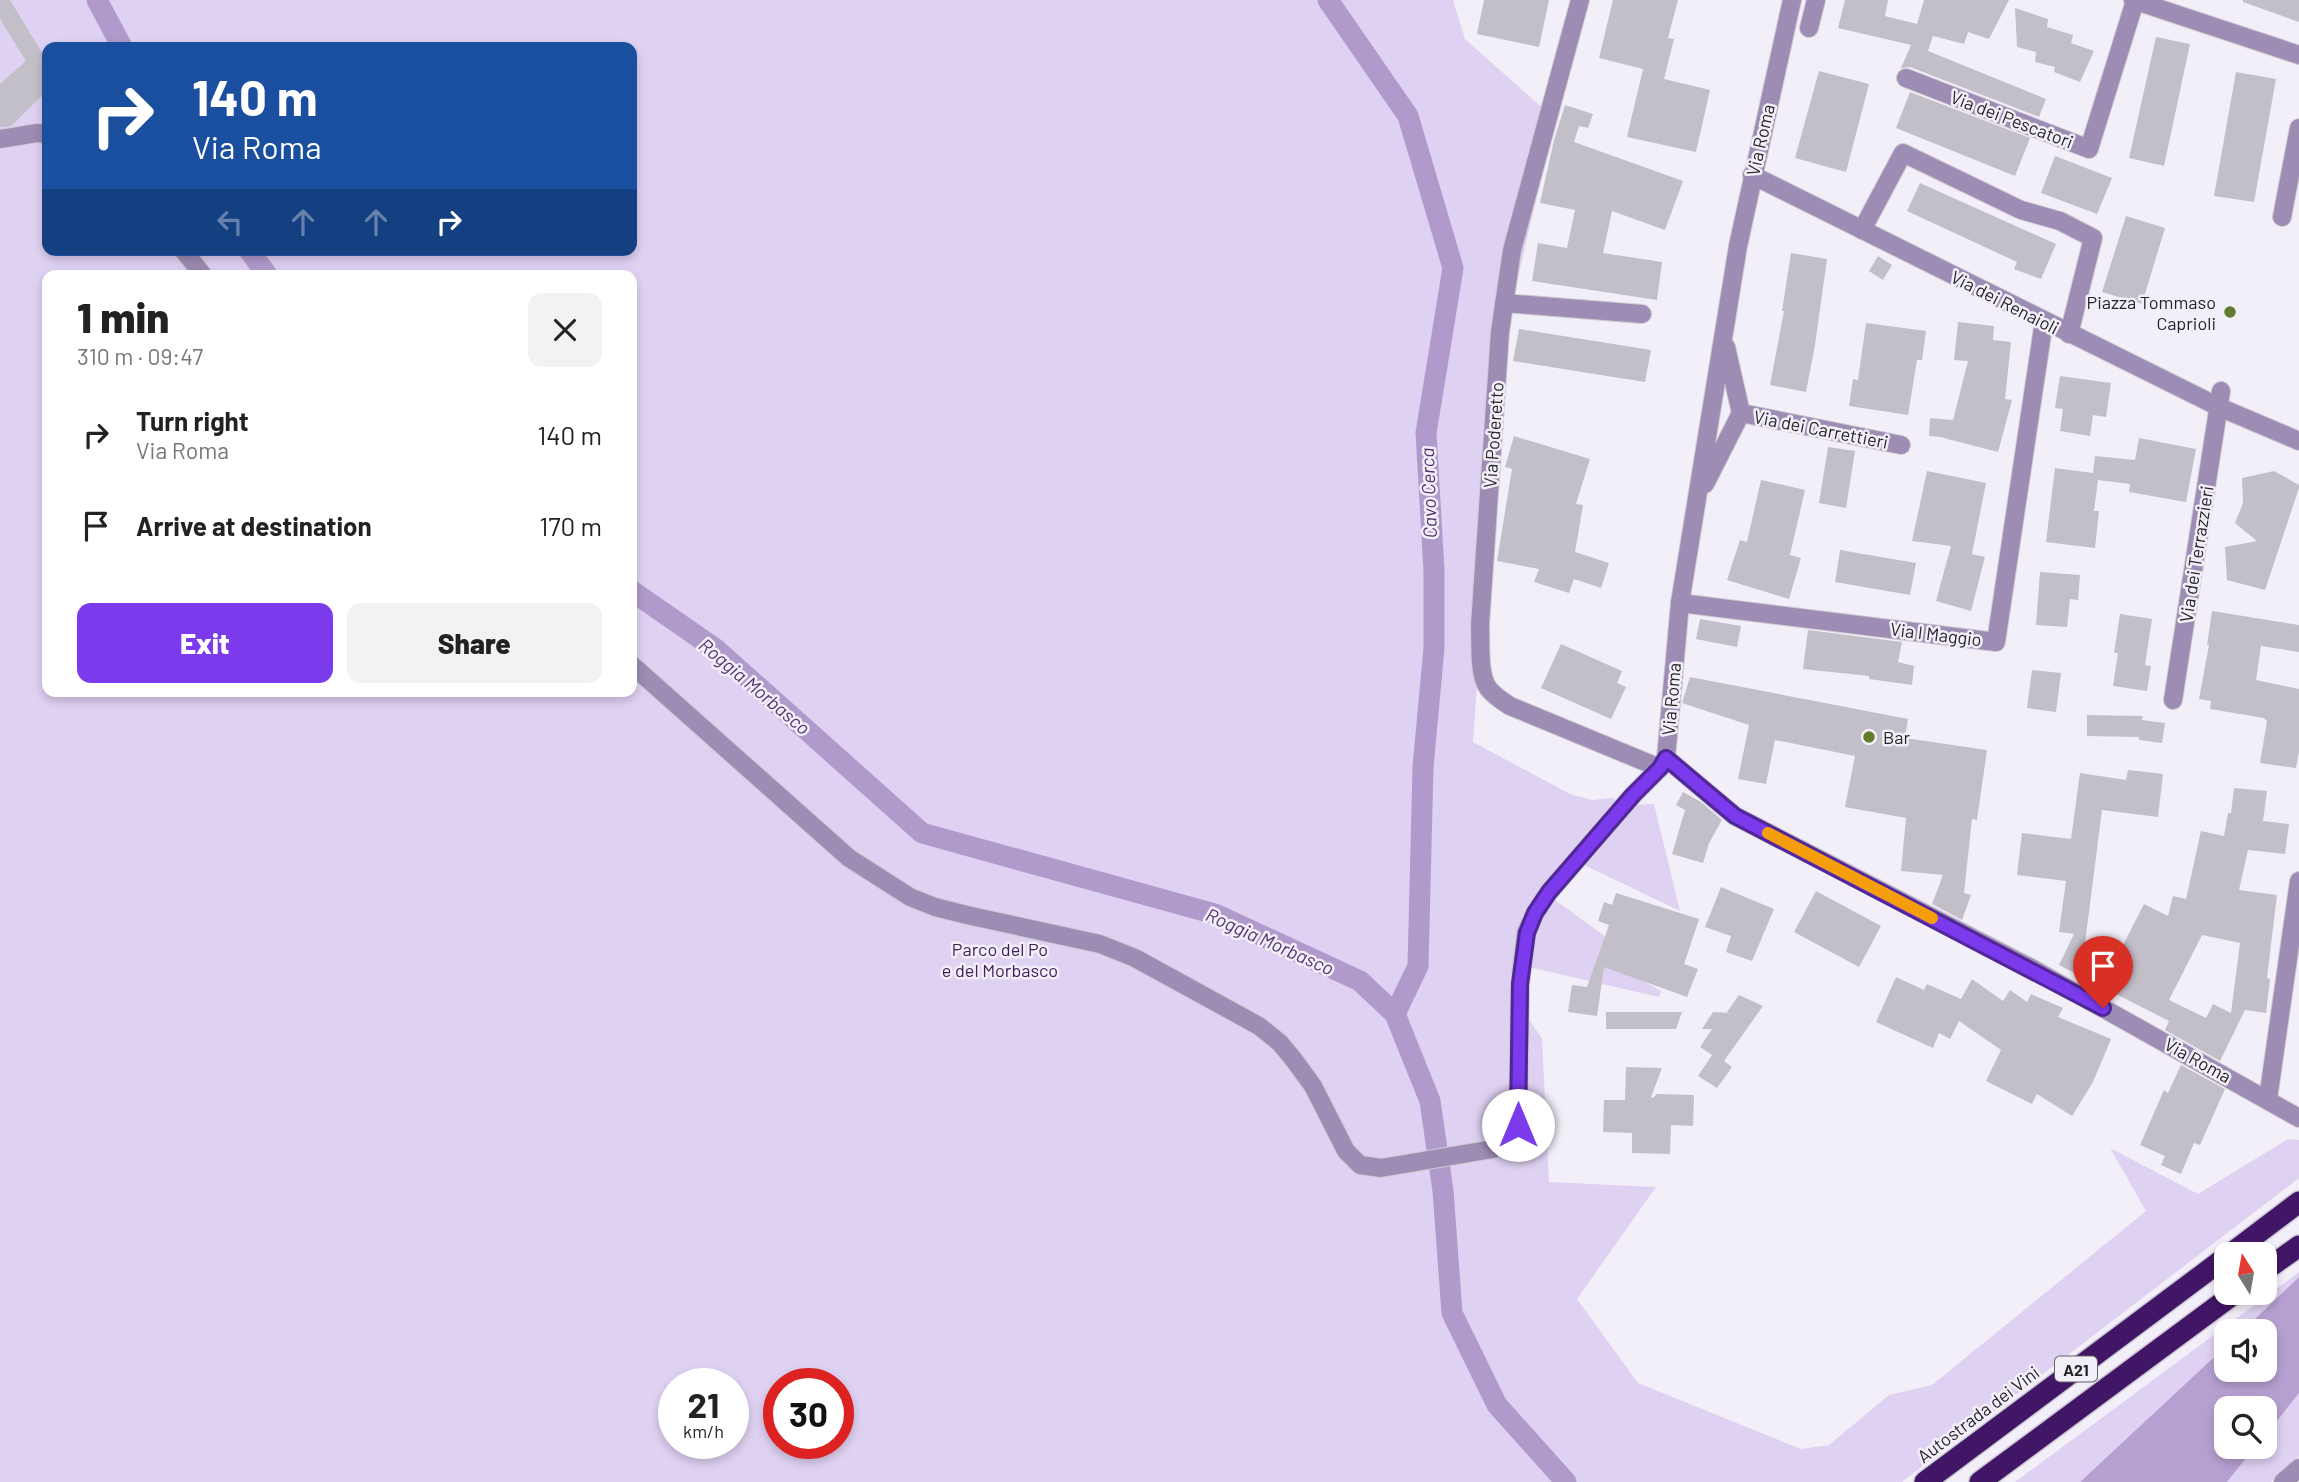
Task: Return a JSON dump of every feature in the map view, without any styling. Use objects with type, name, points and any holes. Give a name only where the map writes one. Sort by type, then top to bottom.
[{"type":"highway","name":"Autostrada dei Vini","points":[[2246,1242],[2299,1202]]},
{"type":"highway","points":[[2277,1262],[2299,1246]]},
{"type":"highway","name":"Autostrada dei Vini","points":[[1925,1482],[2214,1266]]},
{"type":"highway","name":"A21","points":[[1980,1482],[2217,1306]]},
{"type":"street","name":"Via Poderetto","points":[[1580,0],[1512,250],[1504,303],[1480,625],[1486,685],[1510,706],[1663,763]]},
{"type":"street","name":"Via Roma","points":[[1792,0],[1752,175],[1723,337],[1680,603],[1663,763],[1735,816],[2033,970],[2299,1118]]},
{"type":"street","points":[[1809,28],[1816,0]]},
{"type":"street","name":"Via dei Pescatori","points":[[1906,78],[2089,149],[2134,0],[2299,55]]},
{"type":"street","points":[[2281,217],[2299,128]]},
{"type":"street","points":[[0,139],[42,134]]},
{"type":"street","points":[[1861,230],[1903,153],[2021,210],[2060,221],[2092,238],[2069,334]]},
{"type":"street","name":"Via dei Renaioli","points":[[1752,175],[2069,334],[2220,399],[2299,442]]},
{"type":"street","points":[[188,256],[199,270]]},
{"type":"street","points":[[1504,303],[1643,314]]},
{"type":"street","name":"Via I Maggio","points":[[1680,603],[1996,642],[2044,321]]},
{"type":"street","name":"Via dei Carrettieri","points":[[1697,499],[1741,413],[1723,337]]},
{"type":"street","name":"Via dei Terrazzieri","points":[[2173,700],[2220,399]]},
{"type":"street","name":"Via dei Carrettieri","points":[[1741,413],[1901,445]]},
{"type":"street","points":[[637,669],[849,858],[879,880],[909,897],[935,907],[1100,944],[1135,958],[1259,1026],[1280,1043],[1313,1086],[1346,1150],[1360,1165],[1381,1168],[1493,1149],[1506,1141],[1518,1125],[1520,984],[1527,933],[1535,913],[1549,892],[1663,763]]},
{"type":"street","points":[[2268,1099],[2299,881]]},
{"type":"street","points":[[2283,1482],[2299,1468]]},
{"type":"green space","name":"Parco del Po e del Morbasco","points":[[0,0],[1453,0],[1465,39],[1555,119],[1501,350],[1473,742],[1570,794],[1592,800],[1612,798],[1625,805],[1654,804],[1680,911],[1580,863],[1551,897],[1606,937],[1598,955],[1661,991],[1659,997],[1520,965],[1522,1010],[1542,1038],[1549,1182],[1656,1187],[1577,1299],[1638,1383],[1801,1449],[1829,1445],[1889,1395],[1932,1385],[2146,1211],[2110,1148],[2198,1194],[2288,1139],[2299,1140],[2299,1178],[1902,1482],[0,1482]]},
{"type":"green space","points":[[2299,1272],[2299,1277],[2277,1298],[2277,1288]]},
{"type":"green space","points":[[2253,1306],[2268,1306],[2255,1319],[2235,1319]]},
{"type":"green space","points":[[2214,1335],[2214,1357],[2080,1482],[2015,1482]]},
{"type":"green space","points":[[2299,1393],[2299,1456],[2271,1482],[2227,1482],[2245,1459],[2277,1459],[2277,1421]]},
{"type":"shaded area","points":[[2299,1277],[2299,1393],[2277,1421],[2277,1396],[2214,1396],[2214,1459],[2245,1459],[2227,1482],[2080,1482],[2214,1357],[2214,1382],[2277,1382],[2277,1319],[2255,1319],[2268,1306],[2277,1306],[2277,1298]]},
{"type":"building","points":[[0,0],[10,0],[42,53],[42,96],[11,126],[0,127],[0,84],[26,61],[0,19]]},
{"type":"building","points":[[1484,0],[1549,0],[1539,47],[1477,34]]},
{"type":"building","points":[[1613,0],[1678,0],[1668,38],[1674,39],[1664,79],[1710,90],[1696,152],[1627,137],[1643,69],[1599,58]]},
{"type":"building","points":[[1845,0],[1888,0],[1885,16],[1917,24],[1924,0],[2009,0],[1989,39],[1968,32],[1964,44],[1933,36],[1928,51],[2046,99],[2039,117],[1910,67],[1901,68],[1911,45],[1838,28]]},
{"type":"building","points":[[2299,0],[2299,22],[2243,2]]},
{"type":"building","points":[[2015,8],[2048,19],[2047,27],[2073,35],[2071,43],[2094,51],[2080,82],[2054,72],[2055,67],[2035,62],[2036,52],[2017,47]]},
{"type":"building","points":[[2156,37],[2190,44],[2164,166],[2129,158]]},
{"type":"building","points":[[1819,71],[1869,84],[1846,172],[1795,158]]},
{"type":"building","points":[[2236,72],[2276,79],[2254,202],[2214,196]]},
{"type":"building","points":[[1910,92],[2030,138],[2015,176],[1896,128]]},
{"type":"building","points":[[1565,105],[1593,114],[1588,128],[1579,126],[1574,142],[1683,181],[1665,230],[1612,211],[1603,253],[1662,262],[1657,300],[1532,281],[1538,243],[1567,248],[1575,210],[1540,203]]},
{"type":"building","points":[[2055,156],[2112,178],[2097,214],[2041,193]]},
{"type":"building","points":[[1920,183],[2056,244],[2041,279],[2014,269],[2017,262],[1907,211]]},
{"type":"building","points":[[2126,216],[2165,228],[2142,304],[2102,292]]},
{"type":"building","points":[[1791,253],[1827,259],[1806,392],[1770,385],[1784,311]]},
{"type":"building","points":[[1878,256],[1892,265],[1883,280],[1869,271]]},
{"type":"building","points":[[1958,322],[1994,326],[1993,340],[2011,342],[2005,399],[2012,400],[1998,452],[1929,436],[1930,418],[1953,420],[1968,361],[1954,360]]},
{"type":"building","points":[[1866,323],[1926,331],[1922,360],[1917,360],[1908,415],[1849,406],[1853,379],[1858,380]]},
{"type":"building","points":[[1519,329],[1651,350],[1645,382],[1513,361]]},
{"type":"building","points":[[2060,376],[2111,383],[2106,417],[2093,415],[2090,436],[2060,431],[2063,409],[2055,408]]},
{"type":"building","points":[[1514,436],[1590,459],[1576,504],[1583,505],[1575,552],[1609,563],[1601,588],[1574,579],[1569,593],[1534,582],[1539,569],[1497,561],[1512,469],[1505,467]]},
{"type":"building","points":[[2139,438],[2196,449],[2186,502],[2129,492],[2130,484],[2098,480],[2094,511],[2099,511],[2095,548],[2046,542],[2055,468],[2093,473],[2095,456],[2135,460]]},
{"type":"building","points":[[1828,447],[1855,451],[1846,508],[1819,503]]},
{"type":"building","points":[[1927,471],[1986,483],[1972,554],[1985,557],[1971,611],[1936,601],[1951,546],[1912,541]]},
{"type":"building","points":[[2274,471],[2299,485],[2299,488],[2265,590],[2227,580],[2225,547],[2257,541],[2235,523],[2243,503],[2242,478]]},
{"type":"building","points":[[1761,480],[1805,490],[1790,555],[1801,558],[1789,599],[1727,580],[1740,540],[1747,542]]},
{"type":"building","points":[[1840,550],[1916,563],[1910,595],[1835,582]]},
{"type":"building","points":[[2040,572],[2080,575],[2078,600],[2070,599],[2067,627],[2036,625]]},
{"type":"building","points":[[2212,611],[2299,625],[2299,652],[2261,646],[2256,680],[2299,689],[2299,751],[2296,768],[2260,763],[2267,721],[2264,718],[2210,709],[2211,701],[2199,699]]},
{"type":"building","points":[[2120,614],[2152,619],[2145,665],[2151,666],[2147,691],[2113,686],[2118,653],[2114,653]]},
{"type":"building","points":[[1700,619],[1741,626],[1737,647],[1696,639]]},
{"type":"building","points":[[1808,630],[1902,642],[1898,662],[1914,666],[1912,685],[1869,679],[1869,676],[1803,669]]},
{"type":"building","points":[[1561,644],[1622,671],[1617,683],[1626,687],[1611,719],[1541,688]]},
{"type":"building","points":[[2032,670],[2061,673],[2056,712],[2027,708]]},
{"type":"building","points":[[1690,677],[1908,719],[1905,738],[1987,750],[1977,820],[1972,819],[1964,893],[1971,895],[1962,920],[1932,904],[1943,875],[1901,871],[1906,818],[1845,807],[1855,756],[1775,740],[1766,784],[1738,779],[1749,725],[1682,703]]},
{"type":"building","points":[[2087,715],[2143,716],[2142,720],[2165,723],[2162,743],[2139,740],[2139,737],[2087,736]]},
{"type":"building","points":[[2128,770],[2163,774],[2158,817],[2102,810],[2085,943],[2116,959],[2144,904],[2168,916],[2173,896],[2186,899],[2201,831],[2224,836],[2228,813],[2231,813],[2234,788],[2267,791],[2263,821],[2289,824],[2285,854],[2248,850],[2239,890],[2277,895],[2267,978],[2270,979],[2266,1013],[2245,1010],[2220,1061],[2165,1030],[2169,1021],[2059,965],[2074,934],[2059,932],[2066,881],[2017,875],[2022,833],[2071,839],[2080,773],[2126,780]],"holes":[[[2202,935],[2240,943],[2231,1013],[2213,1004],[2206,1018],[2169,1000]]]},
{"type":"building","points":[[1683,792],[1701,802],[1722,820],[1709,843],[1703,863],[1672,854],[1685,810],[1676,805]]},
{"type":"building","points":[[1721,887],[1774,909],[1752,961],[1726,952],[1731,936],[1705,927]]},
{"type":"building","points":[[1816,891],[1881,926],[1859,967],[1794,932]]},
{"type":"building","points":[[1616,893],[1699,919],[1684,964],[1698,969],[1687,997],[1604,967],[1597,1016],[1568,1012],[1572,985],[1587,987],[1609,925],[1598,921],[1604,902],[1612,905]]},
{"type":"building","points":[[1896,977],[1924,990],[1927,984],[1961,999],[1972,979],[2003,1001],[2010,990],[2027,1002],[2031,994],[2063,1008],[2058,1017],[2111,1039],[2093,1082],[2072,1116],[2037,1094],[2032,1104],[1986,1081],[2001,1050],[1959,1021],[1950,1039],[1939,1033],[1933,1048],[1876,1022]]},
{"type":"building","points":[[1739,995],[1763,1006],[1724,1061],[1732,1067],[1717,1088],[1698,1076],[1712,1055],[1700,1047],[1712,1029],[1702,1029],[1713,1012],[1730,1013],[1727,1012]]},
{"type":"building","points":[[1606,1012],[1682,1012],[1676,1029],[1606,1029]]},
{"type":"building","points":[[2181,1065],[2225,1089],[2200,1145],[2194,1143],[2181,1174],[2161,1165],[2165,1156],[2140,1145],[2164,1090],[2168,1093]]},
{"type":"building","points":[[1626,1067],[1662,1068],[1651,1097],[1653,1098],[1657,1094],[1694,1095],[1693,1126],[1671,1125],[1670,1154],[1632,1153],[1632,1133],[1603,1132],[1604,1100],[1625,1100]]},
{"type":"waterway","name":"Roggia Morbasco","points":[[97,0],[119,42]]},
{"type":"waterway","name":"Cavo Cerca","points":[[1328,0],[1408,116],[1453,268],[1426,433],[1434,571],[1434,648],[1423,767],[1418,966],[1395,1014]]},
{"type":"waterway","name":"Roggia Morbasco","points":[[253,256],[263,270]]},
{"type":"waterway","name":"Roggia Morbasco","points":[[637,594],[717,650],[922,833],[1215,914],[1360,981],[1395,1014],[1430,1101],[1443,1191],[1452,1313],[1497,1405],[1566,1482]]},
{"type":"slow traffic","points":[[1768,833],[1932,918]]},
{"type":"place","name":"Piazza Tommaso Caprioli","points":[[2230,312]]},
{"type":"place","name":"Bar","points":[[1869,737]]},
{"type":"route","points":[[1518,1125],[1520,984],[1527,933],[1535,913],[1549,892],[1666,758],[1735,816],[2103,1008]]}]
